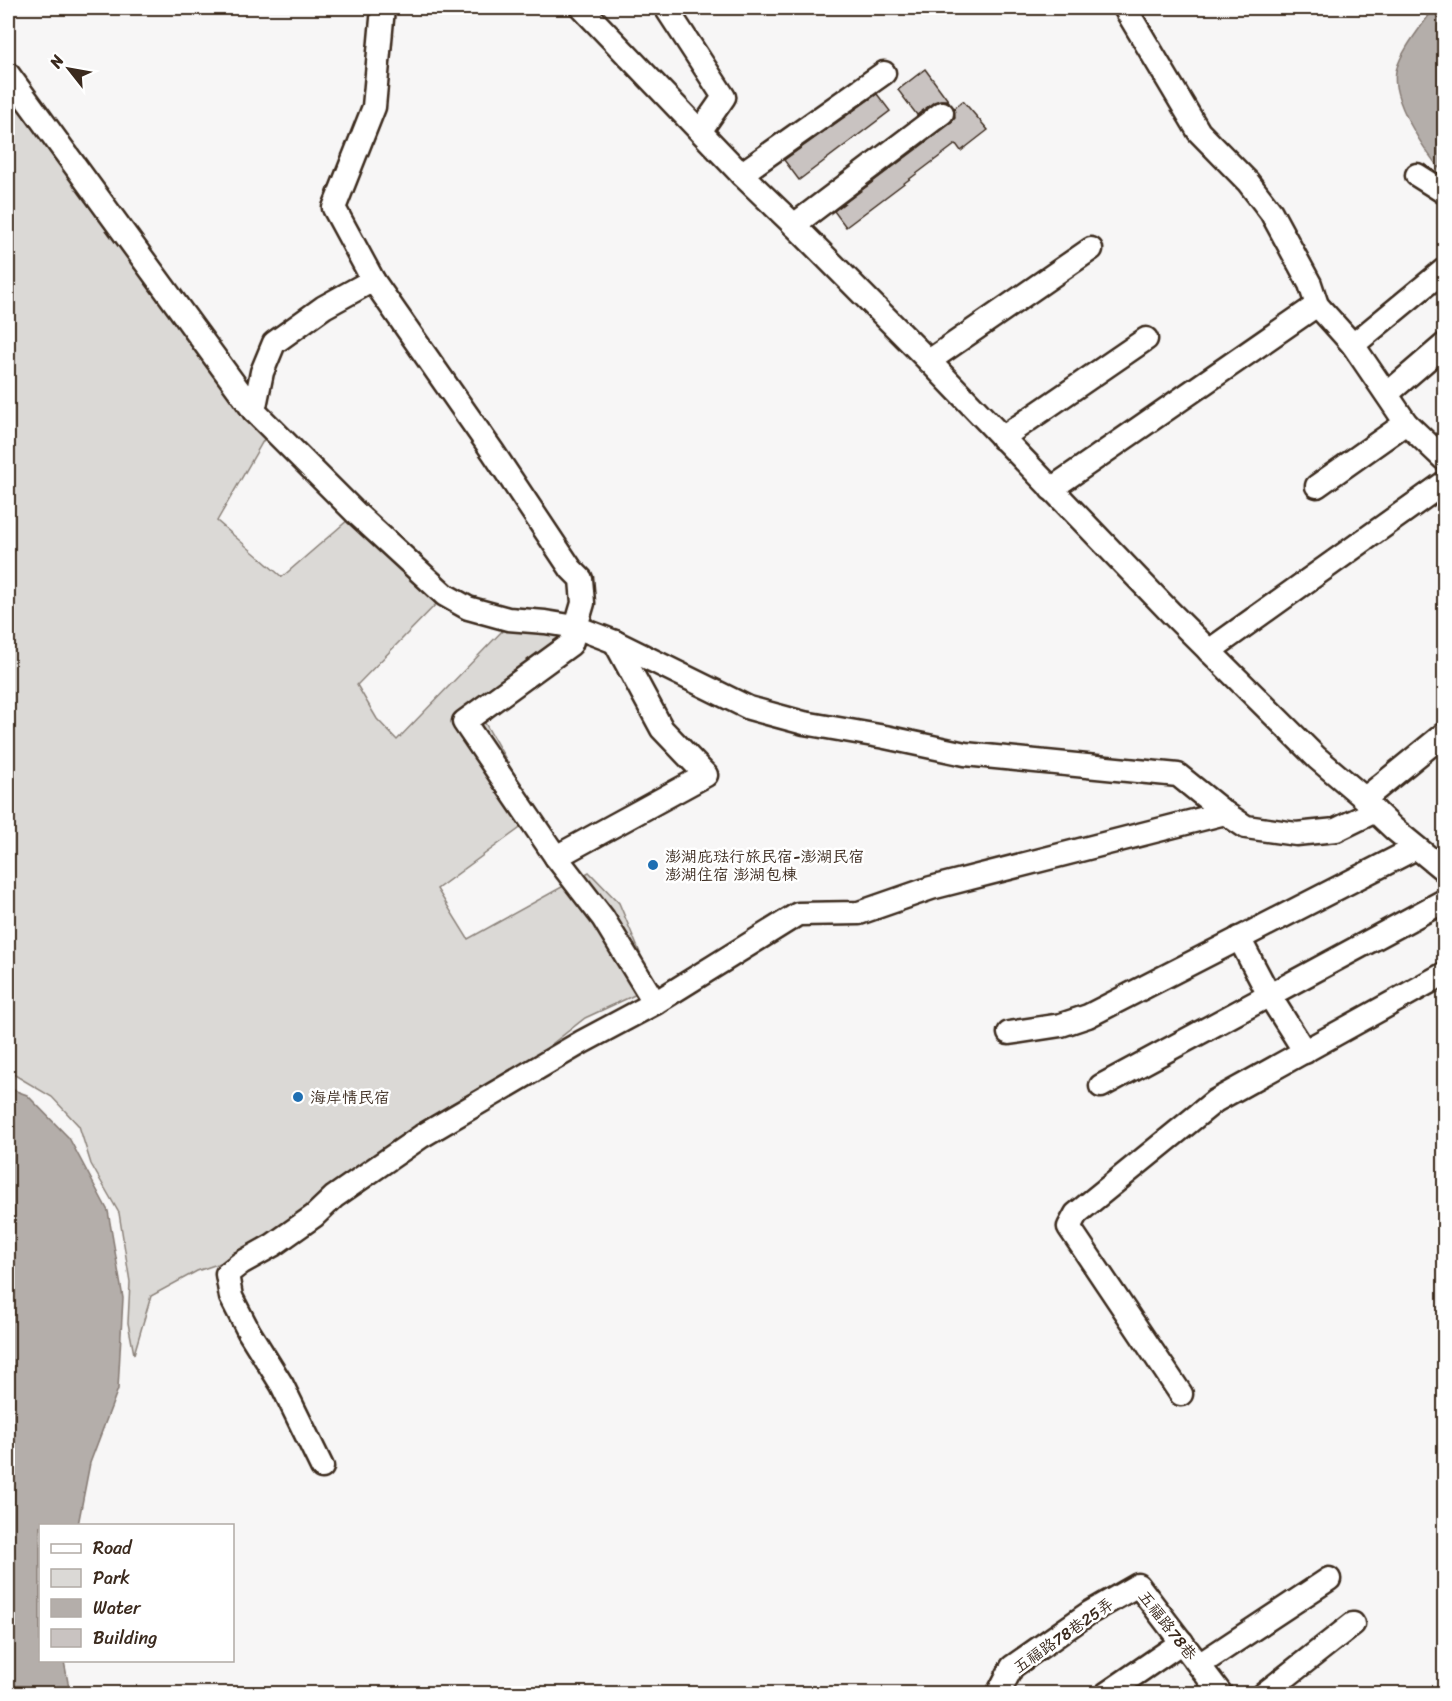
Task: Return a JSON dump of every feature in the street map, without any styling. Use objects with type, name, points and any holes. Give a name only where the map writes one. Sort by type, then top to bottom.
[{"type":"street","points":[[383,8],[374,107],[334,208],[373,279],[571,569],[581,579],[583,603],[572,644],[464,722],[556,857],[603,918],[655,1003]]},
{"type":"street","points":[[582,8],[741,174],[929,362],[1209,651],[1317,758],[1416,848],[1444,870]]},
{"type":"street","points":[[666,8],[724,97],[701,130]]},
{"type":"street","points":[[1125,8],[1199,132],[1248,182],[1271,212],[1310,284],[1317,305],[1353,345],[1406,423],[1444,459]]},
{"type":"street","points":[[741,174],[884,73]]},
{"type":"street","points":[[8,74],[254,411],[356,513],[444,595],[468,608],[508,619],[576,627],[615,642],[749,708],[804,723],[965,754],[1178,775],[1225,813],[1246,826],[1296,834],[1336,830],[1370,805],[1373,792],[1444,734]]},
{"type":"street","points":[[794,225],[942,113]]},
{"type":"street","points":[[1417,175],[1444,192]]},
{"type":"street","points":[[929,362],[1091,249]]},
{"type":"street","points":[[1353,345],[1444,270]]},
{"type":"street","points":[[254,411],[262,372],[274,343],[324,307],[373,279]]},
{"type":"street","points":[[1051,489],[1317,305]]},
{"type":"street","points":[[1002,438],[1146,339]]},
{"type":"street","points":[[1387,394],[1444,345]]},
{"type":"street","points":[[1317,486],[1406,423]]},
{"type":"street","points":[[1209,651],[1444,483]]},
{"type":"street","points":[[556,857],[706,775],[662,729],[615,642]]},
{"type":"street","points":[[322,1467],[282,1385],[249,1332],[231,1297],[227,1274],[241,1263],[314,1216],[334,1197],[422,1136],[582,1042],[655,1003],[798,914],[859,913],[932,888],[1225,813]]},
{"type":"street","points":[[1009,1033],[1061,1025],[1088,1016],[1416,848]]},
{"type":"street","points":[[1101,1086],[1444,901]]},
{"type":"street","points":[[1239,938],[1269,995],[1305,1052]]},
{"type":"street","points":[[1181,1394],[1069,1227],[1076,1214],[1215,1101],[1444,974]]},
{"type":"street","points":[[1199,1665],[1329,1579]]},
{"type":"street","name":"五福路78巷","points":[[1138,1585],[1221,1694]]},
{"type":"street","name":"五福路78巷25弄","points":[[998,1694],[1012,1667],[1089,1613],[1138,1585]]},
{"type":"street","points":[[1264,1694],[1353,1624]]},
{"type":"street","points":[[1106,1694],[1182,1642]]},
{"type":"green space","points":[[8,76],[271,427],[217,521],[282,577],[356,513],[445,595],[357,685],[377,719],[397,740],[506,627],[590,641],[488,715],[485,723],[538,815],[437,889],[468,939],[589,872],[619,903],[654,986],[585,1018],[524,1066],[451,1104],[250,1253],[197,1271],[151,1296],[134,1354],[128,1323],[130,1282],[119,1213],[91,1164],[79,1126],[52,1097],[8,1071]]},
{"type":"water","points":[[1434,8],[1444,8],[1444,174],[1411,126],[1398,96],[1396,83],[1396,71],[1402,55]]},
{"type":"water","points":[[8,1088],[27,1095],[69,1138],[108,1211],[123,1298],[118,1389],[90,1463],[78,1524],[39,1524],[39,1662],[64,1662],[70,1693],[8,1693]]},
{"type":"building","points":[[925,69],[950,103],[947,100],[934,102],[917,115],[898,90]]},
{"type":"building","points":[[877,94],[890,111],[799,180],[784,160]]},
{"type":"building","points":[[963,101],[988,130],[961,151],[956,144],[846,227],[834,211],[950,124],[955,118],[954,108]]},
{"type":"place","name":"澎湖庇琺行旅民宿-澎湖民宿 澎湖住宿 澎湖包棟","points":[[653,865]]},
{"type":"place","name":"海岸情民宿","points":[[298,1097]]}]
